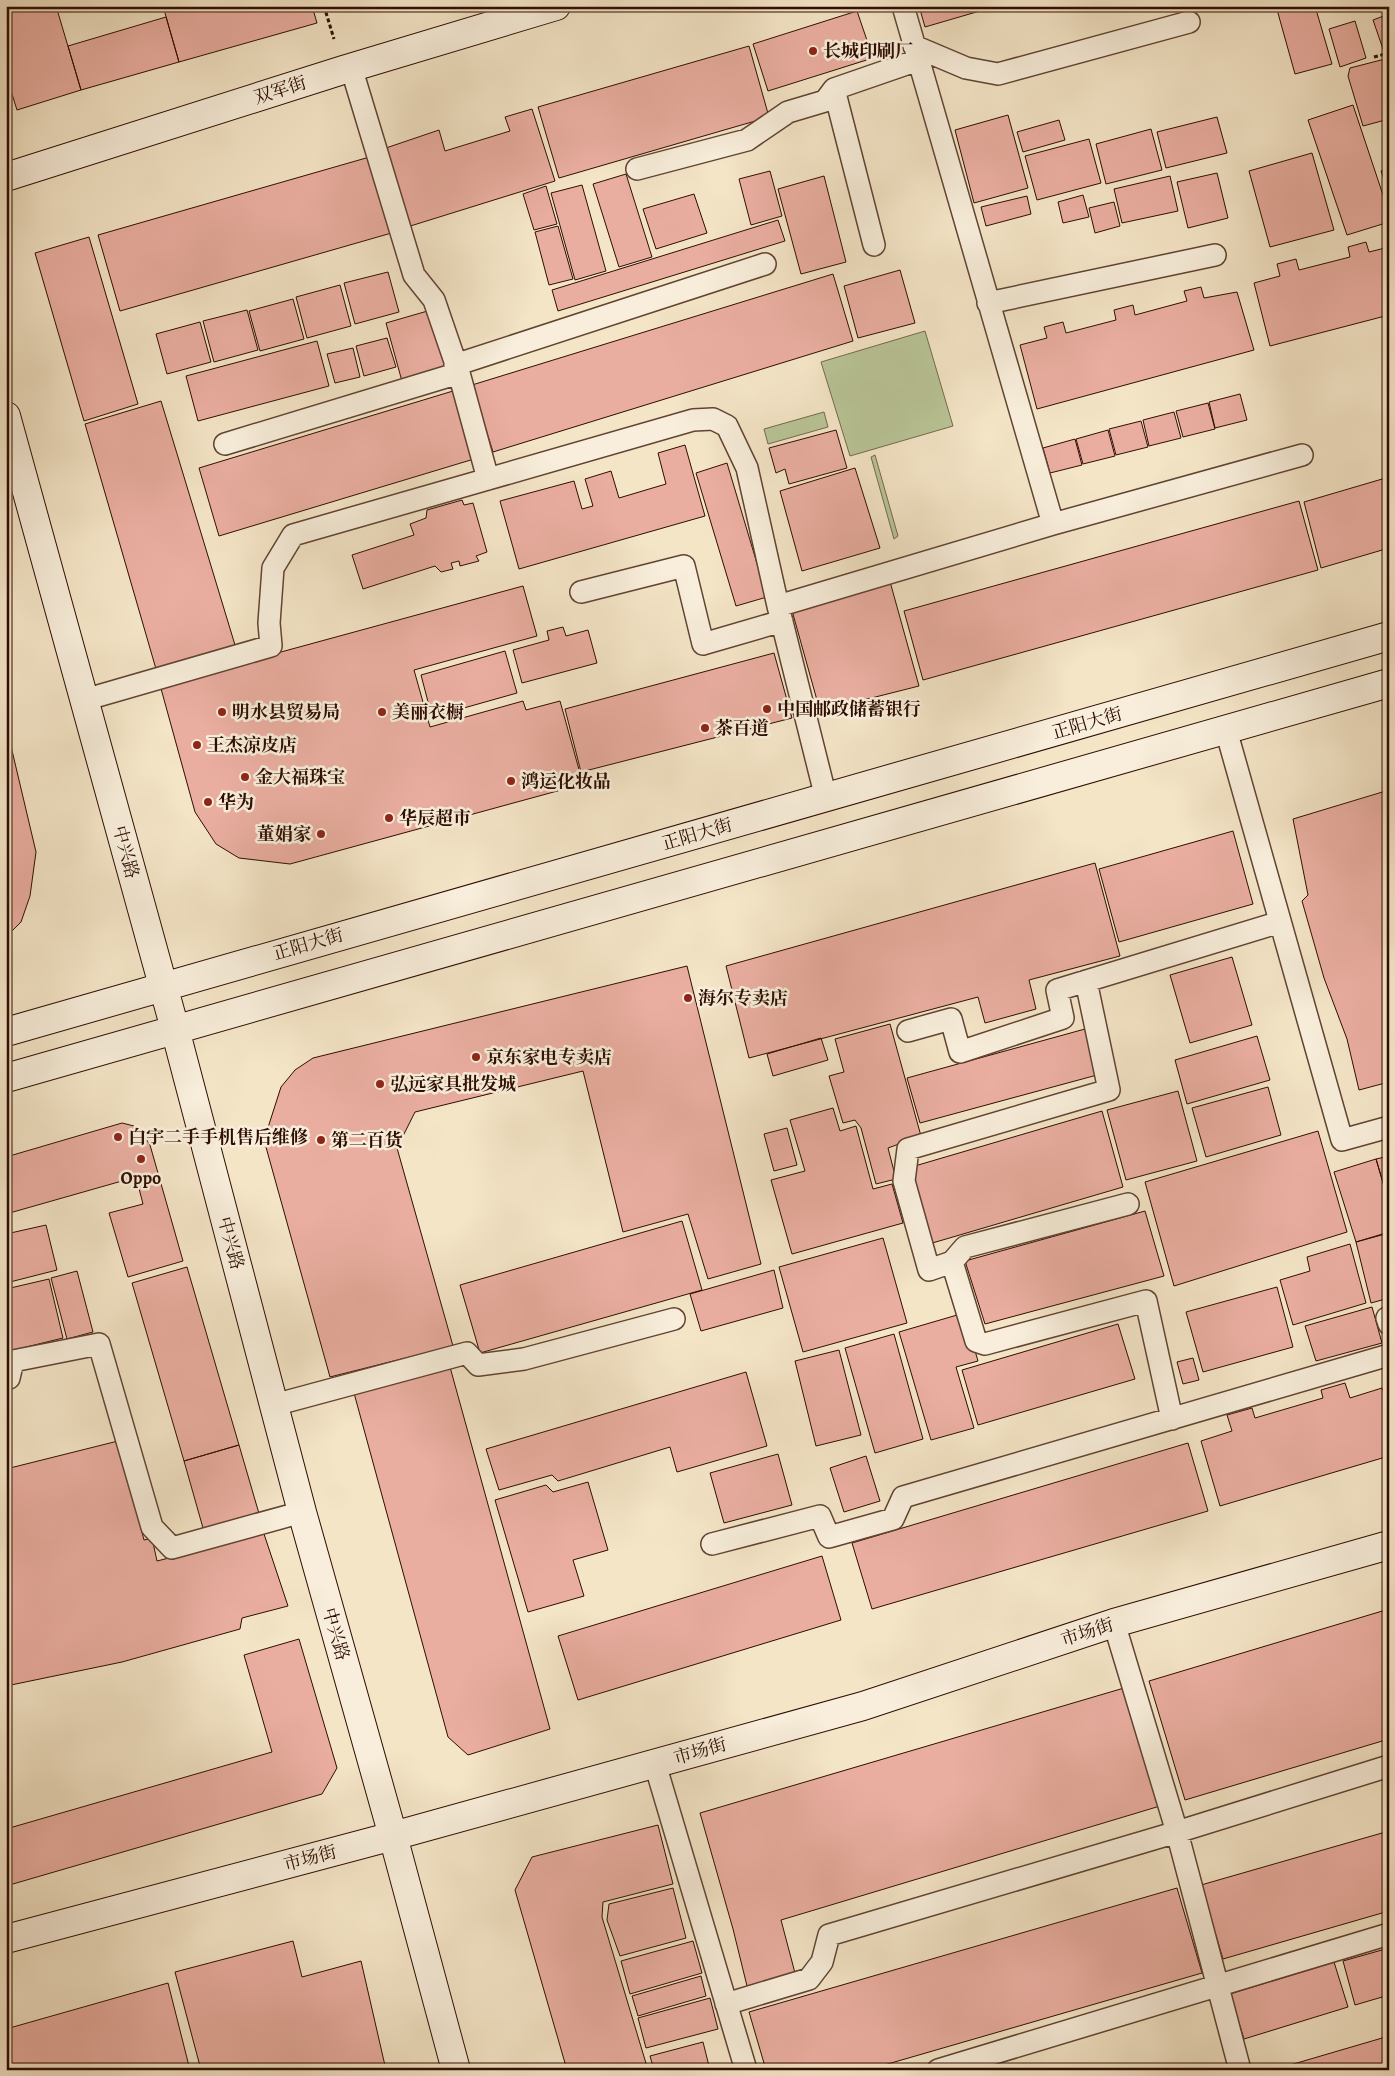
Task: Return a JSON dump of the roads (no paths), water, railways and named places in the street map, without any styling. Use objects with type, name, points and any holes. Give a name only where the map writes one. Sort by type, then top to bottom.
[{"type":"main road","name":"双军街","points":[[6,177],[351,67],[556,6]]},
{"type":"main road","name":"中兴路","points":[[6,416],[175,1029],[302,1512],[393,1836],[456,2070]]},
{"type":"main road","name":"正阳大街","points":[[6,1032],[1389,636]]},
{"type":"main road","points":[[6,1078],[1389,683]]},
{"type":"main road","name":"市场街","points":[[6,1939],[393,1836],[863,1706],[1114,1623],[1389,1545]]},
{"type":"lane","points":[[903,6],[1053,524]]},
{"type":"lane","points":[[637,169],[746,140],[788,112],[825,101],[834,89],[916,53],[966,68],[998,74],[1189,22]]},
{"type":"lane","points":[[351,67],[414,275],[434,300],[457,369],[488,479]]},
{"type":"lane","points":[[834,89],[874,245]]},
{"type":"lane","points":[[988,303],[1215,254]]},
{"type":"lane","points":[[225,444],[457,369],[765,264]]},
{"type":"lane","points":[[84,700],[271,646],[270,623],[273,568],[293,534],[693,420],[713,419],[727,426],[746,468],[826,798]]},
{"type":"lane","points":[[582,592],[684,566],[703,644],[780,613],[1053,524],[1302,455]]},
{"type":"lane","points":[[1226,730],[1342,1140],[1389,1127]]},
{"type":"lane","points":[[908,1031],[951,1019],[960,1052],[1063,1018],[1057,990],[1280,922]]},
{"type":"lane","points":[[1086,981],[1109,1090],[908,1149],[904,1181],[929,1270],[952,1262],[964,1247],[1128,1204]]},
{"type":"lane","points":[[952,1262],[976,1341],[985,1344],[1146,1301],[1172,1419]]},
{"type":"lane","points":[[274,1405],[467,1353],[478,1365],[524,1359],[674,1318]]},
{"type":"lane","points":[[1389,1318],[1387,1318],[1389,1324]]},
{"type":"lane","points":[[6,1379],[9,1378],[13,1361],[99,1344],[152,1527],[172,1548],[302,1512]]},
{"type":"lane","points":[[712,1544],[820,1516],[829,1537],[893,1519],[903,1497],[1389,1356]]},
{"type":"lane","points":[[1114,1623],[1177,1832],[1216,1986],[1240,2070]]},
{"type":"lane","points":[[655,1764],[746,2070]]},
{"type":"lane","points":[[726,2004],[809,1979],[822,1962],[829,1935],[1177,1832],[1389,1766]]},
{"type":"lane","points":[[938,2070],[1389,1934]]},
{"type":"place","name":"长城印刷厂","points":[[813,51]]},
{"type":"place","name":"中国邮政储蓄银行","points":[[767,709]]},
{"type":"place","name":"明水县贸易局","points":[[222,712]]},
{"type":"place","name":"美丽衣橱","points":[[382,712]]},
{"type":"place","name":"茶百道","points":[[705,728]]},
{"type":"place","name":"王杰凉皮店","points":[[197,745]]},
{"type":"place","name":"金大福珠宝","points":[[245,777]]},
{"type":"place","name":"鸿运化妆品","points":[[511,781]]},
{"type":"place","name":"华为","points":[[208,802]]},
{"type":"place","name":"华辰超市","points":[[389,818]]},
{"type":"place","name":"董娟家","points":[[321,834]]},
{"type":"place","name":"海尔专卖店","points":[[688,998]]},
{"type":"place","name":"京东家电专卖店","points":[[476,1057]]},
{"type":"place","name":"弘远家具批发城","points":[[380,1084]]},
{"type":"place","name":"白宇二手手机售后维修","points":[[118,1137]]},
{"type":"place","name":"第二百货","points":[[321,1140]]},
{"type":"place","name":"Oppo","points":[[141,1159]]}]
